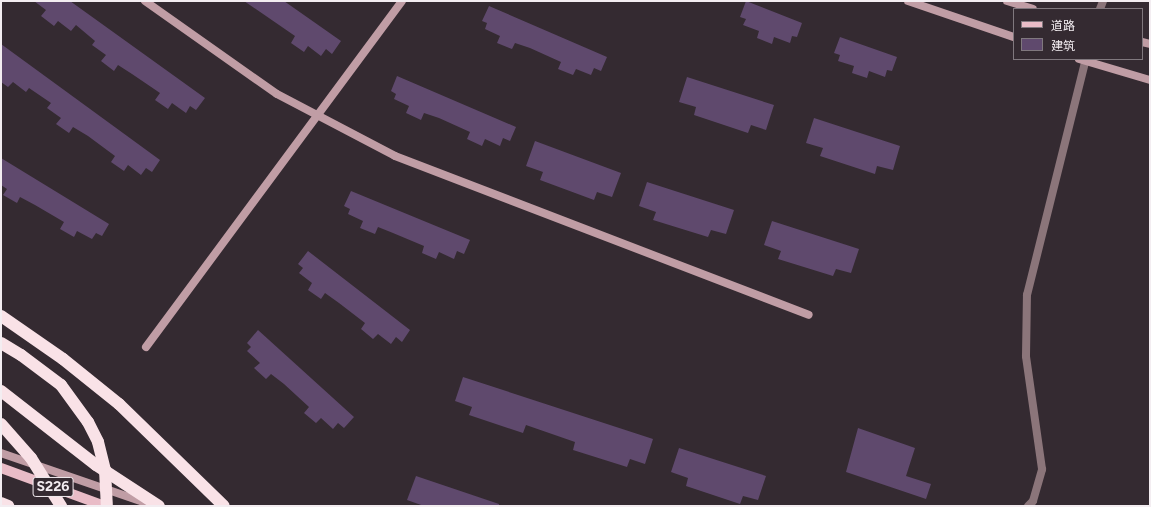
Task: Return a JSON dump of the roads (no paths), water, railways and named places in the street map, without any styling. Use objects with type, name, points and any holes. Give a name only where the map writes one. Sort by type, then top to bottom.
[{"type":"highway","points":[[1,316],[63,359],[119,404],[224,506]]},
{"type":"highway","points":[[1,343],[61,385],[88,422],[98,442],[105,470],[106,506]]},
{"type":"highway","points":[[1,391],[96,465],[159,506]]},
{"type":"highway","points":[[1,424],[31,458],[61,506]]},
{"type":"highway","points":[[1,503],[8,506]]},
{"type":"main road","name":"S226","points":[[1,468],[106,506]]},
{"type":"street","points":[[145,1],[277,94],[395,156],[809,315]]},
{"type":"street","points":[[146,347],[402,1]]},
{"type":"street","points":[[908,1],[1013,37]]},
{"type":"street","points":[[1007,1],[1030,8]]},
{"type":"street","points":[[1028,506],[1033,501],[1042,469],[1026,356],[1027,295],[1084,60],[1150,80]]},
{"type":"street","points":[[1,454],[155,506]]}]
